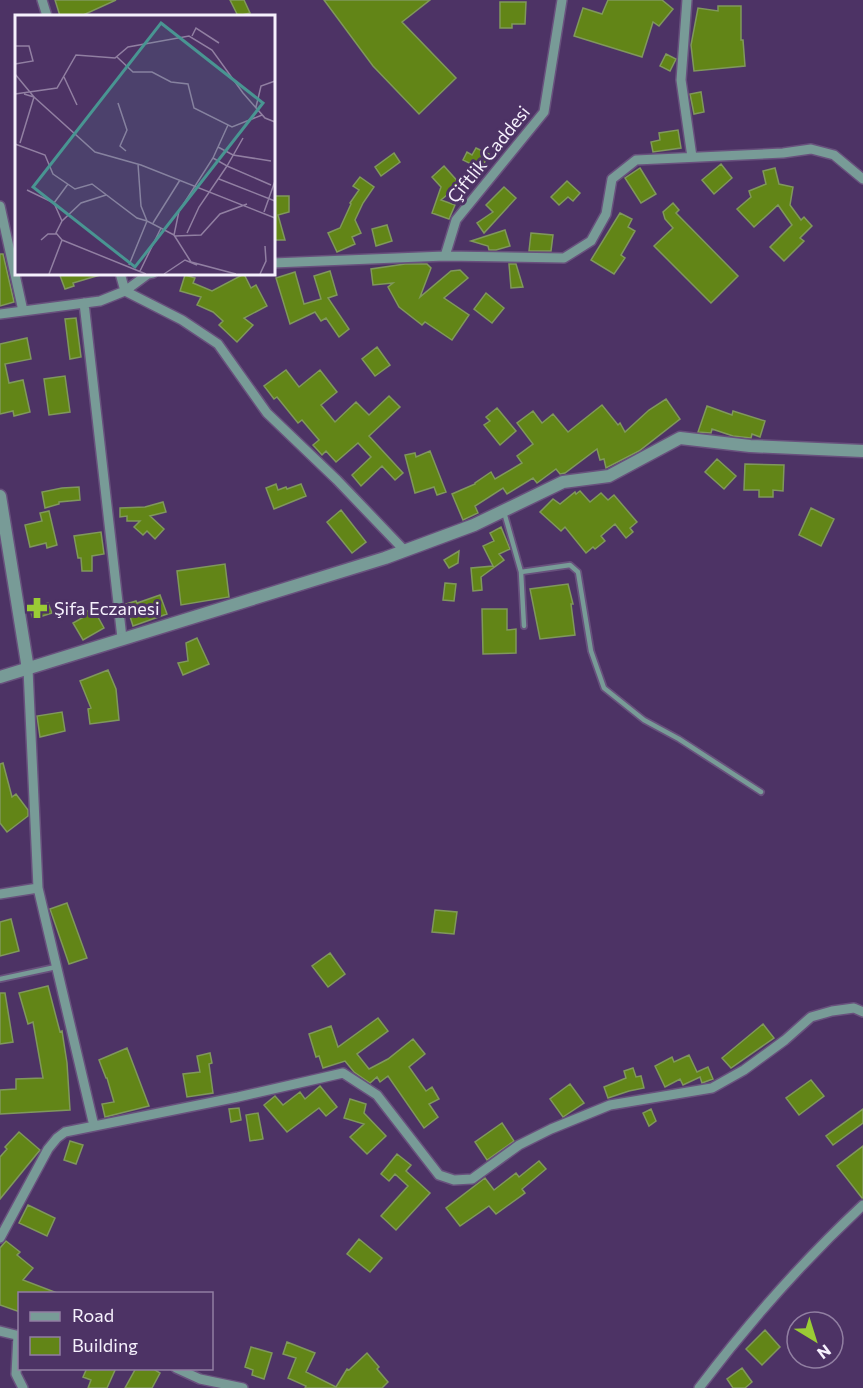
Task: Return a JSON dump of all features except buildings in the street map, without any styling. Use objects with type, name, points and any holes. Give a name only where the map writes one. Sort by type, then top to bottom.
[{"type":"street","points":[[42,0],[47,15]]},
{"type":"street","name":"Çiftlik Caddesi","points":[[445,256],[456,220],[544,112],[562,0]]},
{"type":"street","points":[[687,0],[681,80],[692,157]]},
{"type":"street","points":[[274,263],[445,256],[564,258],[591,241],[606,214],[612,179],[636,160],[783,153],[811,149],[834,155],[863,178]]},
{"type":"street","points":[[0,206],[23,311]]},
{"type":"street","points":[[120,274],[125,291],[182,320],[218,344],[267,413],[338,480],[404,550]]},
{"type":"street","points":[[0,314],[100,301],[125,291],[148,274]]},
{"type":"street","points":[[84,303],[122,638]]},
{"type":"street","points":[[0,677],[404,550],[474,525],[563,482],[609,476],[680,438],[750,446],[863,451]]},
{"type":"street","points":[[0,496],[28,669],[38,888],[94,1126]]},
{"type":"street","points":[[0,894],[38,888]]},
{"type":"street","points":[[0,1238],[48,1149],[65,1132],[238,1098],[343,1073],[377,1095],[439,1175],[454,1180],[472,1179],[519,1145],[610,1105],[712,1088],[744,1070],[785,1040],[811,1017],[854,1008],[863,1012]]},
{"type":"street","points":[[699,1388],[788,1279],[863,1205]]},
{"type":"street","points":[[0,1331],[18,1336]]},
{"type":"street","points":[[18,1349],[16,1374],[22,1388]]},
{"type":"street","points":[[180,1370],[200,1379],[243,1388]]},
{"type":"lane","points":[[503,511],[521,572],[524,626]]},
{"type":"lane","points":[[521,572],[570,565],[578,572],[591,651],[604,688],[644,720],[679,739],[761,792]]},
{"type":"lane","points":[[0,979],[56,967]]},
{"type":"place","name":"Şifa Eczanesi","points":[[37,608]]}]
